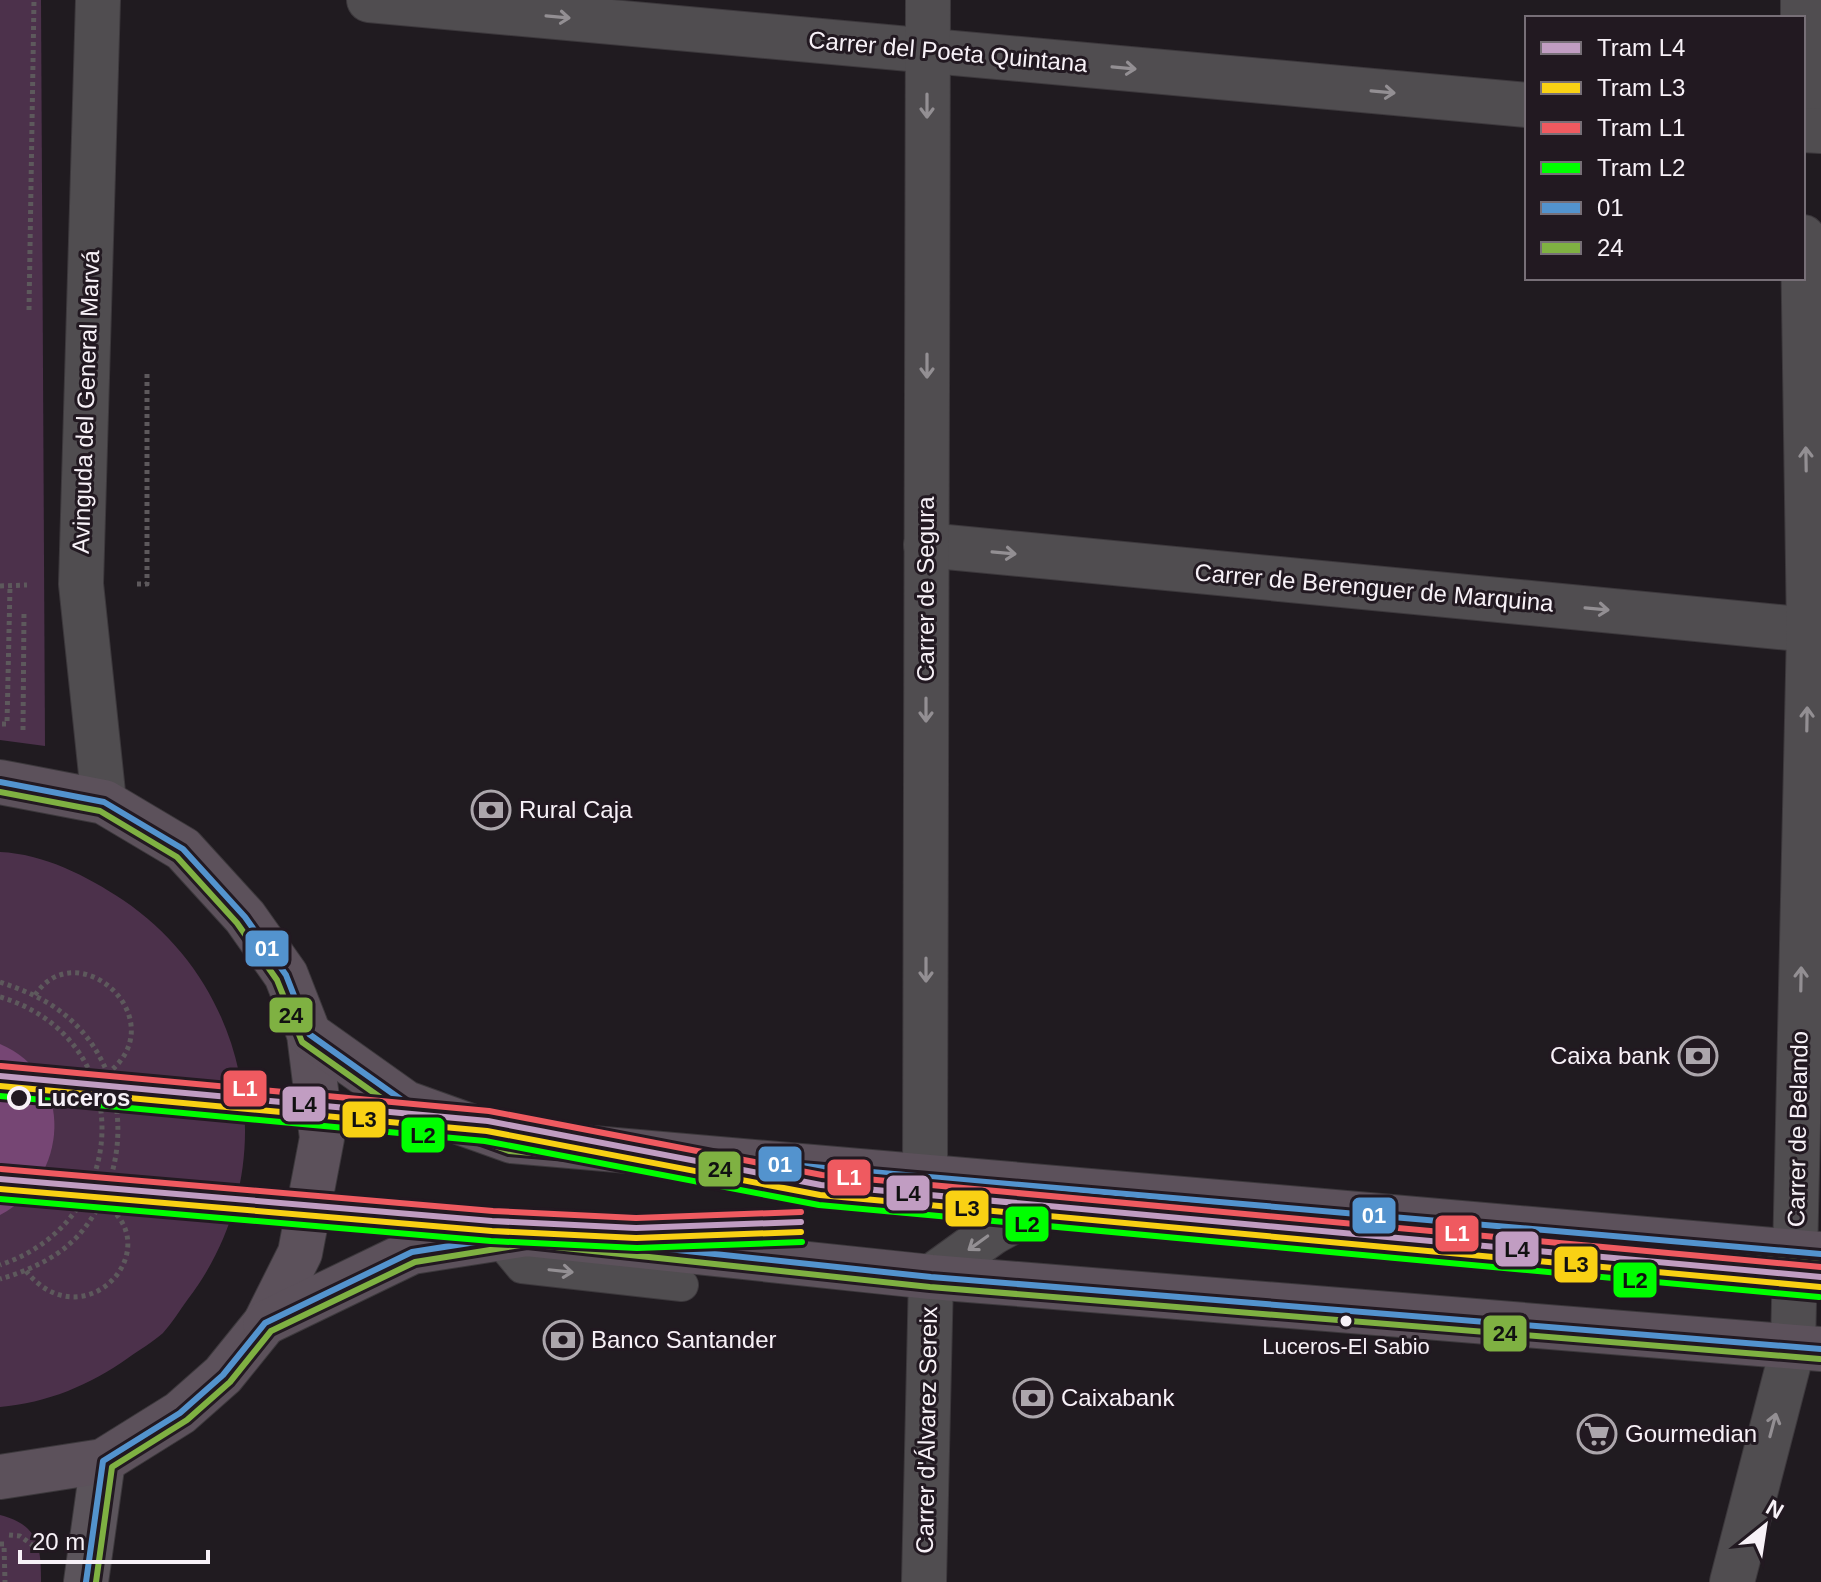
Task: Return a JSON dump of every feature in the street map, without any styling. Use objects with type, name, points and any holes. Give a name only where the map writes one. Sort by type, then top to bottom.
[{"type":"main road","points":[[0,782],[104,802],[183,849],[245,917],[286,975],[309,1034],[322,1138],[300,1253],[265,1323],[223,1375],[191,1403],[103,1461],[0,1477]]},
{"type":"main road","points":[[309,1034],[406,1103],[512,1141],[1808,1254]]},
{"type":"main road","points":[[265,1323],[412,1252],[527,1234],[931,1277],[1807,1348]]},
{"type":"street","name":"Avinguda del General Marvá","points":[[98,0],[81,584],[104,802]]},
{"type":"street","name":"Carrer del Poeta Quintana","points":[[369,0],[1525,105]]},
{"type":"street","name":"Carrer de Segura","points":[[925,1178],[928,0]]},
{"type":"street","name":"Carrer de Belando","points":[[1732,1582],[1807,1348],[1815,630],[1804,280]]},
{"type":"street","name":"Carrer de Berenguer de Marquina","points":[[926,545],[1815,630]]},
{"type":"street","points":[[931,1277],[992,1233],[1069,1190]]},
{"type":"street","name":"Carrer d'Álvarez Sereix","points":[[924,1582],[931,1277]]},
{"type":"street","points":[[86,1582],[103,1461]]},
{"type":"lane","points":[[497,1237],[522,1267],[682,1285]]},
{"type":"path","points":[[0,724],[7,724],[10,586]]},
{"type":"path","points":[[35,995],[42,984],[59,976],[78,973],[96,976],[111,986],[124,1000],[130,1017],[131,1036],[126,1053],[108,1073]]},
{"type":"path","points":[[0,982],[35,995],[66,1015],[91,1041],[108,1073],[118,1105],[119,1139],[114,1171],[102,1202],[82,1231],[56,1254],[26,1271],[0,1279]]},
{"type":"path","points":[[0,997],[24,1004],[60,1030],[87,1066],[101,1108],[102,1153],[88,1195],[62,1231],[25,1257],[0,1265]]},
{"type":"path","points":[[26,1271],[44,1291],[61,1297],[80,1298],[112,1282],[123,1267],[128,1249],[127,1231],[120,1213],[102,1202]]},
{"type":"path","points":[[0,1544],[4,1544],[5,1582]]},
{"type":"shaded area","points":[[0,0],[41,0],[45,746],[0,740]]},
{"type":"shaded area","points":[[0,852],[33,857],[80,875],[123,900],[168,937],[202,982],[227,1032],[241,1085],[245,1140],[237,1196],[218,1249],[163,1333],[114,1368],[83,1384],[51,1397],[0,1407]]},
{"type":"shaded area","points":[[0,1044],[25,1059],[42,1079],[52,1103],[54,1128],[50,1154],[40,1178],[23,1199],[0,1215]]},
{"type":"shaded area","points":[[0,1515],[23,1525],[35,1539],[41,1582],[0,1582]]},
{"type":"tram line","name":"L1","points":[[1,1066],[489,1111],[822,1175],[1821,1267]]},
{"type":"tram line","name":"L4","points":[[0,1076],[488,1121],[821,1185],[1821,1277]]},
{"type":"tram line","name":"L3","points":[[0,1086],[487,1131],[820,1195],[1820,1287]]},
{"type":"tram line","name":"L2","points":[[0,1096],[485,1141],[819,1205],[1819,1297]]},
{"type":"tram line","name":"L1","points":[[1,1169],[493,1211],[636,1218],[801,1212]]},
{"type":"tram line","name":"L4","points":[[0,1179],[492,1221],[636,1228],[801,1222]]},
{"type":"tram line","name":"L3","points":[[0,1189],[492,1231],[636,1238],[801,1232]]},
{"type":"tram line","name":"L2","points":[[0,1199],[491,1241],[637,1248],[802,1242]]},
{"type":"transit line","name":"01","points":[[0,782],[104,802],[183,849],[245,917],[286,975],[309,1034],[406,1103],[512,1141],[1821,1254]]},
{"type":"transit line","name":"24","points":[[0,792],[100,811],[177,857],[237,923],[277,980],[302,1042],[401,1112],[509,1151],[1820,1264]]},
{"type":"transit line","name":"01","points":[[86,1582],[103,1461],[180,1413],[223,1375],[265,1323],[412,1252],[527,1234],[931,1277],[1821,1349]]},
{"type":"transit line","name":"24","points":[[96,1582],[112,1467],[187,1420],[230,1382],[271,1331],[415,1262],[527,1244],[930,1287],[1820,1359]]},
{"type":"place","name":"Rural Caja","points":[[491,810]]},
{"type":"place","name":"Caixa bank","points":[[1698,1056]]},
{"type":"place","name":"Luceros","points":[[19,1098]]},
{"type":"place","name":"Luceros-El Sabio","points":[[1346,1321]]},
{"type":"place","name":"Banco Santander","points":[[563,1340]]},
{"type":"place","name":"Caixabank","points":[[1033,1398]]},
{"type":"place","name":"Gourmedian","points":[[1597,1434]]}]
